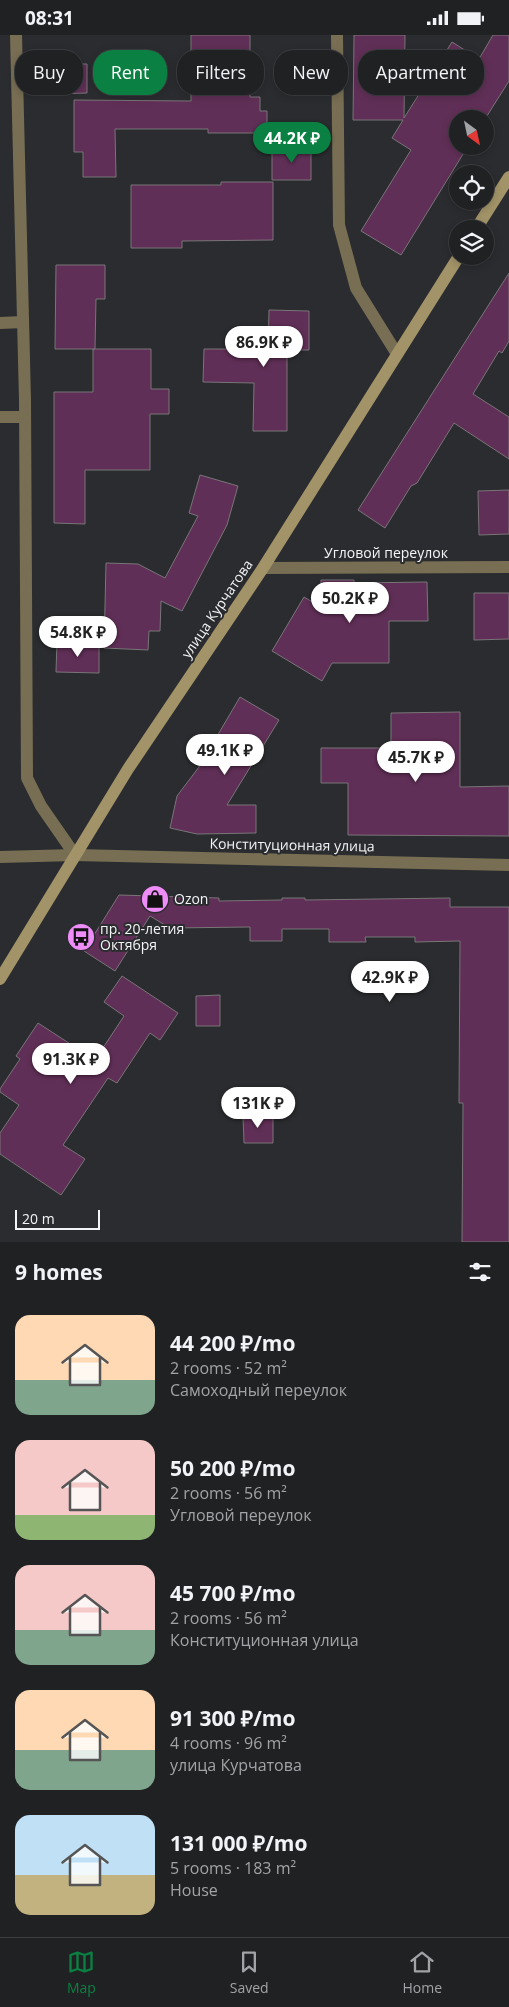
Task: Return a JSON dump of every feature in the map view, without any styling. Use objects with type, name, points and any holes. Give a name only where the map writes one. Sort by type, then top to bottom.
[{"type":"street","points":[[16,35],[25,417],[27,778],[42,806],[75,855]]},
{"type":"street","points":[[337,35],[339,225],[356,289],[397,354]]},
{"type":"street","points":[[482,220],[509,177]]},
{"type":"street","name":"улица Курчатова","points":[[0,979],[128,769],[263,568],[453,265]]},
{"type":"street","points":[[0,323],[23,322]]},
{"type":"street","points":[[0,417],[25,417]]},
{"type":"street","name":"Угловой переулок","points":[[263,568],[509,567]]},
{"type":"street","name":"Конституционная улица","points":[[0,857],[75,855],[509,865]]},
{"type":"building","points":[[191,35],[250,35],[250,50],[191,50]]},
{"type":"building","points":[[354,35],[405,35],[405,50],[358,50],[358,95],[404,95],[404,118],[419,95],[484,95],[484,50],[493,35],[509,35],[509,81],[491,110],[449,110],[449,155],[462,155],[456,165],[449,165],[449,177],[401,255],[361,231],[411,150],[392,138],[403,120],[353,120]]},
{"type":"building","points":[[452,42],[465,50],[447,50]]},
{"type":"building","points":[[83,64],[87,64],[87,93],[83,93]]},
{"type":"building","points":[[191,95],[250,95],[250,97],[260,97],[260,111],[267,111],[267,133],[208,133],[208,129],[115,129],[116,177],[83,177],[83,152],[74,152],[74,100],[191,101]]},
{"type":"building","points":[[272,148],[311,148],[311,180],[272,180]]},
{"type":"building","points":[[221,182],[273,182],[273,240],[182,241],[182,248],[131,248],[131,185],[221,185]]},
{"type":"building","points":[[56,265],[105,265],[105,299],[96,299],[95,349],[55,349]]},
{"type":"building","points":[[509,273],[509,341],[502,353],[499,351],[473,394],[509,417],[509,459],[454,423],[417,483],[411,486],[385,528],[358,510]]},
{"type":"building","points":[[269,310],[309,311],[309,350],[287,350],[287,431],[253,431],[254,383],[203,382],[204,349],[268,349]]},
{"type":"building","points":[[93,349],[151,349],[151,389],[169,389],[169,414],[150,414],[150,470],[85,470],[85,524],[54,523],[54,392],[93,392]]},
{"type":"building","points":[[200,475],[238,486],[227,525],[182,611],[161,601],[160,631],[149,631],[148,650],[104,648],[106,563],[138,564],[165,578],[198,516],[189,513]]},
{"type":"building","points":[[509,490],[509,534],[479,535],[478,491]]},
{"type":"building","points":[[321,580],[354,580],[354,583],[427,582],[428,621],[389,621],[389,663],[332,663],[322,681],[272,651],[304,597],[321,607]]},
{"type":"building","points":[[474,593],[509,593],[509,639],[474,640]]},
{"type":"building","points":[[57,642],[99,643],[99,673],[56,672]]},
{"type":"building","points":[[240,697],[279,720],[227,805],[256,805],[256,833],[197,834],[170,828],[177,796],[199,767]]},
{"type":"building","points":[[460,712],[460,787],[509,786],[509,836],[348,835],[348,783],[321,783],[321,748],[391,748],[391,713]]},
{"type":"building","points":[[119,895],[219,898],[219,901],[282,900],[282,898],[305,898],[305,900],[450,898],[450,907],[509,907],[509,1242],[462,1242],[463,1103],[459,1103],[460,941],[415,942],[415,937],[365,937],[366,942],[329,942],[329,929],[282,929],[282,941],[250,941],[250,927],[170,928],[150,916],[115,971],[84,951]]},
{"type":"building","points":[[122,976],[178,1013],[160,1040],[150,1033],[117,1083],[108,1078],[63,1145],[85,1159],[61,1195],[0,1154],[0,1133],[19,1105],[0,1092],[0,1089],[20,1059],[16,1056],[38,1023],[95,1060],[124,1016],[104,1002]]},
{"type":"building","points":[[220,995],[220,1026],[196,1026],[196,996]]},
{"type":"building","points":[[273,1115],[273,1143],[244,1143],[243,1116]]},
{"type":"place","name":"Ozon","points":[[155,899]]},
{"type":"place","name":"пр. 20-летия Октября","points":[[81,937]]}]
